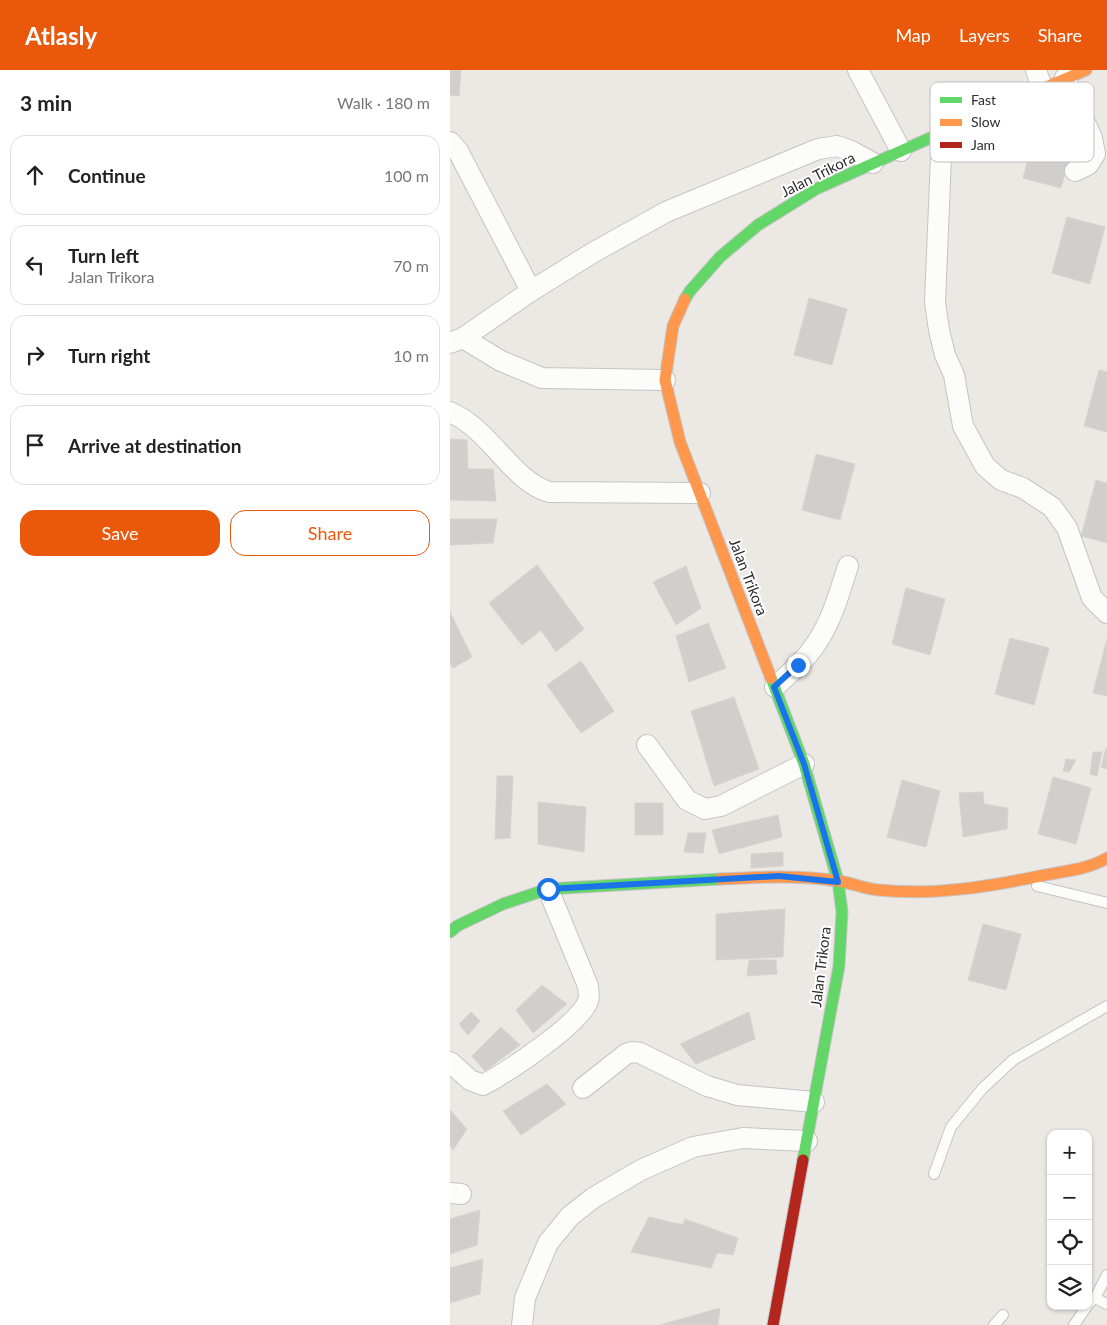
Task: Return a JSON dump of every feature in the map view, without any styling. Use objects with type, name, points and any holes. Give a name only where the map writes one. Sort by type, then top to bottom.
[{"type":"street","points":[[858,70],[901,151]]},
{"type":"street","name":"Jalan Trikora","points":[[1039,79],[1065,78],[1086,70]]},
{"type":"street","points":[[1065,78],[1067,82]]},
{"type":"street","name":"Jalan Trikora","points":[[773,1325],[839,966],[842,912],[838,882],[804,764],[680,442],[665,380],[674,326],[680,309],[690,291],[720,257],[758,225],[816,189],[930,138]]},
{"type":"street","points":[[450,142],[458,152],[531,291]]},
{"type":"street","points":[[457,340],[594,252],[666,212],[818,149],[837,146],[873,163]]},
{"type":"street","points":[[941,162],[935,302],[945,355],[954,375],[963,426],[985,466],[1001,480],[1023,488],[1052,507],[1066,528],[1092,598],[1107,613]]},
{"type":"street","points":[[1075,171],[1088,165],[1090,162]]},
{"type":"street","points":[[457,340],[542,378],[665,380]]},
{"type":"street","points":[[450,412],[468,422],[539,489],[549,492],[700,493]]},
{"type":"street","points":[[774,687],[812,650],[832,614],[848,566]]},
{"type":"street","points":[[647,745],[687,800],[705,810],[721,806],[804,764]]},
{"type":"street","points":[[452,924],[548,889],[779,876],[838,882],[878,890],[920,891],[977,887],[1017,880],[1096,866],[1107,858]]},
{"type":"street","points":[[450,1062],[470,1080],[483,1085],[506,1072],[553,1037],[578,1016],[589,1000],[588,986],[548,889]]},
{"type":"street","points":[[583,1088],[626,1054],[632,1052],[640,1053],[707,1086],[736,1095],[814,1102]]},
{"type":"street","points":[[522,1325],[524,1298],[548,1243],[570,1216],[593,1198],[640,1170],[693,1147],[743,1138],[807,1141]]},
{"type":"lane","points":[[1017,880],[1107,903]]},
{"type":"lane","points":[[934,1174],[951,1127],[982,1089],[1013,1060],[1107,1006]]},
{"type":"lane","points":[[1092,1300],[1107,1275]]},
{"type":"lane","points":[[1092,1303],[1107,1304]]},
{"type":"lane","points":[[1074,1325],[1085,1310]]},
{"type":"lane","points":[[994,1325],[1003,1315]]},
{"type":"building","points":[[450,70],[461,70],[459,96],[450,95]]},
{"type":"building","points":[[1027,162],[1068,162],[1061,188],[1023,178]]},
{"type":"building","points":[[1067,217],[1105,227],[1090,284],[1052,273]]},
{"type":"building","points":[[809,298],[847,309],[832,365],[794,355]]},
{"type":"building","points":[[1099,370],[1107,372],[1107,432],[1084,426]]},
{"type":"building","points":[[450,439],[467,440],[468,469],[493,469],[496,501],[450,500]]},
{"type":"building","points":[[816,454],[855,464],[840,520],[802,510]]},
{"type":"building","points":[[1096,480],[1107,483],[1107,543],[1081,536]]},
{"type":"building","points":[[450,519],[497,519],[493,543],[450,545]]},
{"type":"building","points":[[537,565],[584,629],[556,652],[541,630],[522,645],[489,603]]},
{"type":"building","points":[[686,566],[701,608],[676,625],[653,582]]},
{"type":"building","points":[[906,588],[945,599],[930,655],[892,644]]},
{"type":"building","points":[[450,612],[472,657],[453,668],[450,663]]},
{"type":"building","points":[[708,623],[726,668],[689,682],[676,636]]},
{"type":"building","points":[[1010,638],[1049,648],[1034,705],[995,694]]},
{"type":"building","points":[[1107,639],[1107,696],[1093,693]]},
{"type":"building","points":[[581,661],[614,711],[581,733],[547,685]]},
{"type":"building","points":[[734,697],[759,769],[714,786],[691,711]]},
{"type":"building","points":[[1107,749],[1107,769],[1101,767]]},
{"type":"building","points":[[1093,752],[1102,752],[1097,776],[1090,774]]},
{"type":"building","points":[[1066,759],[1076,760],[1069,772],[1063,771]]},
{"type":"building","points":[[497,776],[513,776],[510,838],[495,839]]},
{"type":"building","points":[[1053,777],[1091,788],[1076,844],[1038,834]]},
{"type":"building","points":[[902,780],[940,791],[926,847],[887,837]]},
{"type":"building","points":[[983,792],[984,804],[1008,808],[1007,829],[963,837],[959,793]]},
{"type":"building","points":[[538,802],[586,807],[584,852],[538,844]]},
{"type":"building","points":[[635,803],[663,803],[663,835],[635,835]]},
{"type":"building","points":[[778,815],[782,837],[719,854],[712,830]]},
{"type":"building","points":[[688,833],[706,833],[703,853],[684,852]]},
{"type":"building","points":[[783,852],[783,866],[751,868],[751,854]]},
{"type":"building","points":[[785,909],[783,957],[716,960],[716,914]]},
{"type":"building","points":[[983,924],[1021,934],[1006,990],[968,980]]},
{"type":"building","points":[[749,960],[776,960],[777,974],[747,976]]},
{"type":"building","points":[[542,985],[567,1004],[533,1033],[516,1010]]},
{"type":"building","points":[[471,1012],[480,1021],[468,1035],[459,1024]]},
{"type":"building","points":[[749,1012],[755,1039],[696,1064],[680,1044]]},
{"type":"building","points":[[501,1027],[520,1045],[485,1071],[472,1056]]},
{"type":"building","points":[[547,1084],[566,1104],[521,1135],[503,1111]]},
{"type":"building","points":[[450,1110],[467,1129],[453,1150],[450,1146]]},
{"type":"building","points":[[480,1210],[477,1245],[450,1254],[450,1219]]},
{"type":"building","points":[[649,1217],[683,1225],[685,1219],[738,1238],[733,1255],[717,1253],[711,1268],[631,1252]]},
{"type":"building","points":[[483,1259],[480,1294],[450,1303],[450,1268]]},
{"type":"building","points":[[720,1308],[718,1325],[660,1325]]},
{"type":"traffic: fast","points":[[685,299],[720,257],[758,225],[816,189],[930,138]]},
{"type":"traffic: fast","points":[[771,678],[804,764],[838,881],[842,912],[839,966],[803,1160]]},
{"type":"traffic: fast","points":[[450,932],[457,926],[503,904],[548,889],[720,879]]},
{"type":"traffic: slow","points":[[1058,82],[1086,70]]},
{"type":"traffic: slow","points":[[685,299],[673,326],[665,380],[680,442],[771,678]]},
{"type":"traffic: slow","points":[[720,879],[794,877],[838,881],[879,890],[900,892],[942,891],[1004,883],[1069,871],[1093,865],[1107,858]]},
{"type":"traffic: jam","points":[[773,1325],[803,1160]]},
{"type":"route","points":[[548,889],[779,876],[838,882],[804,764],[774,687],[798,665]]}]
